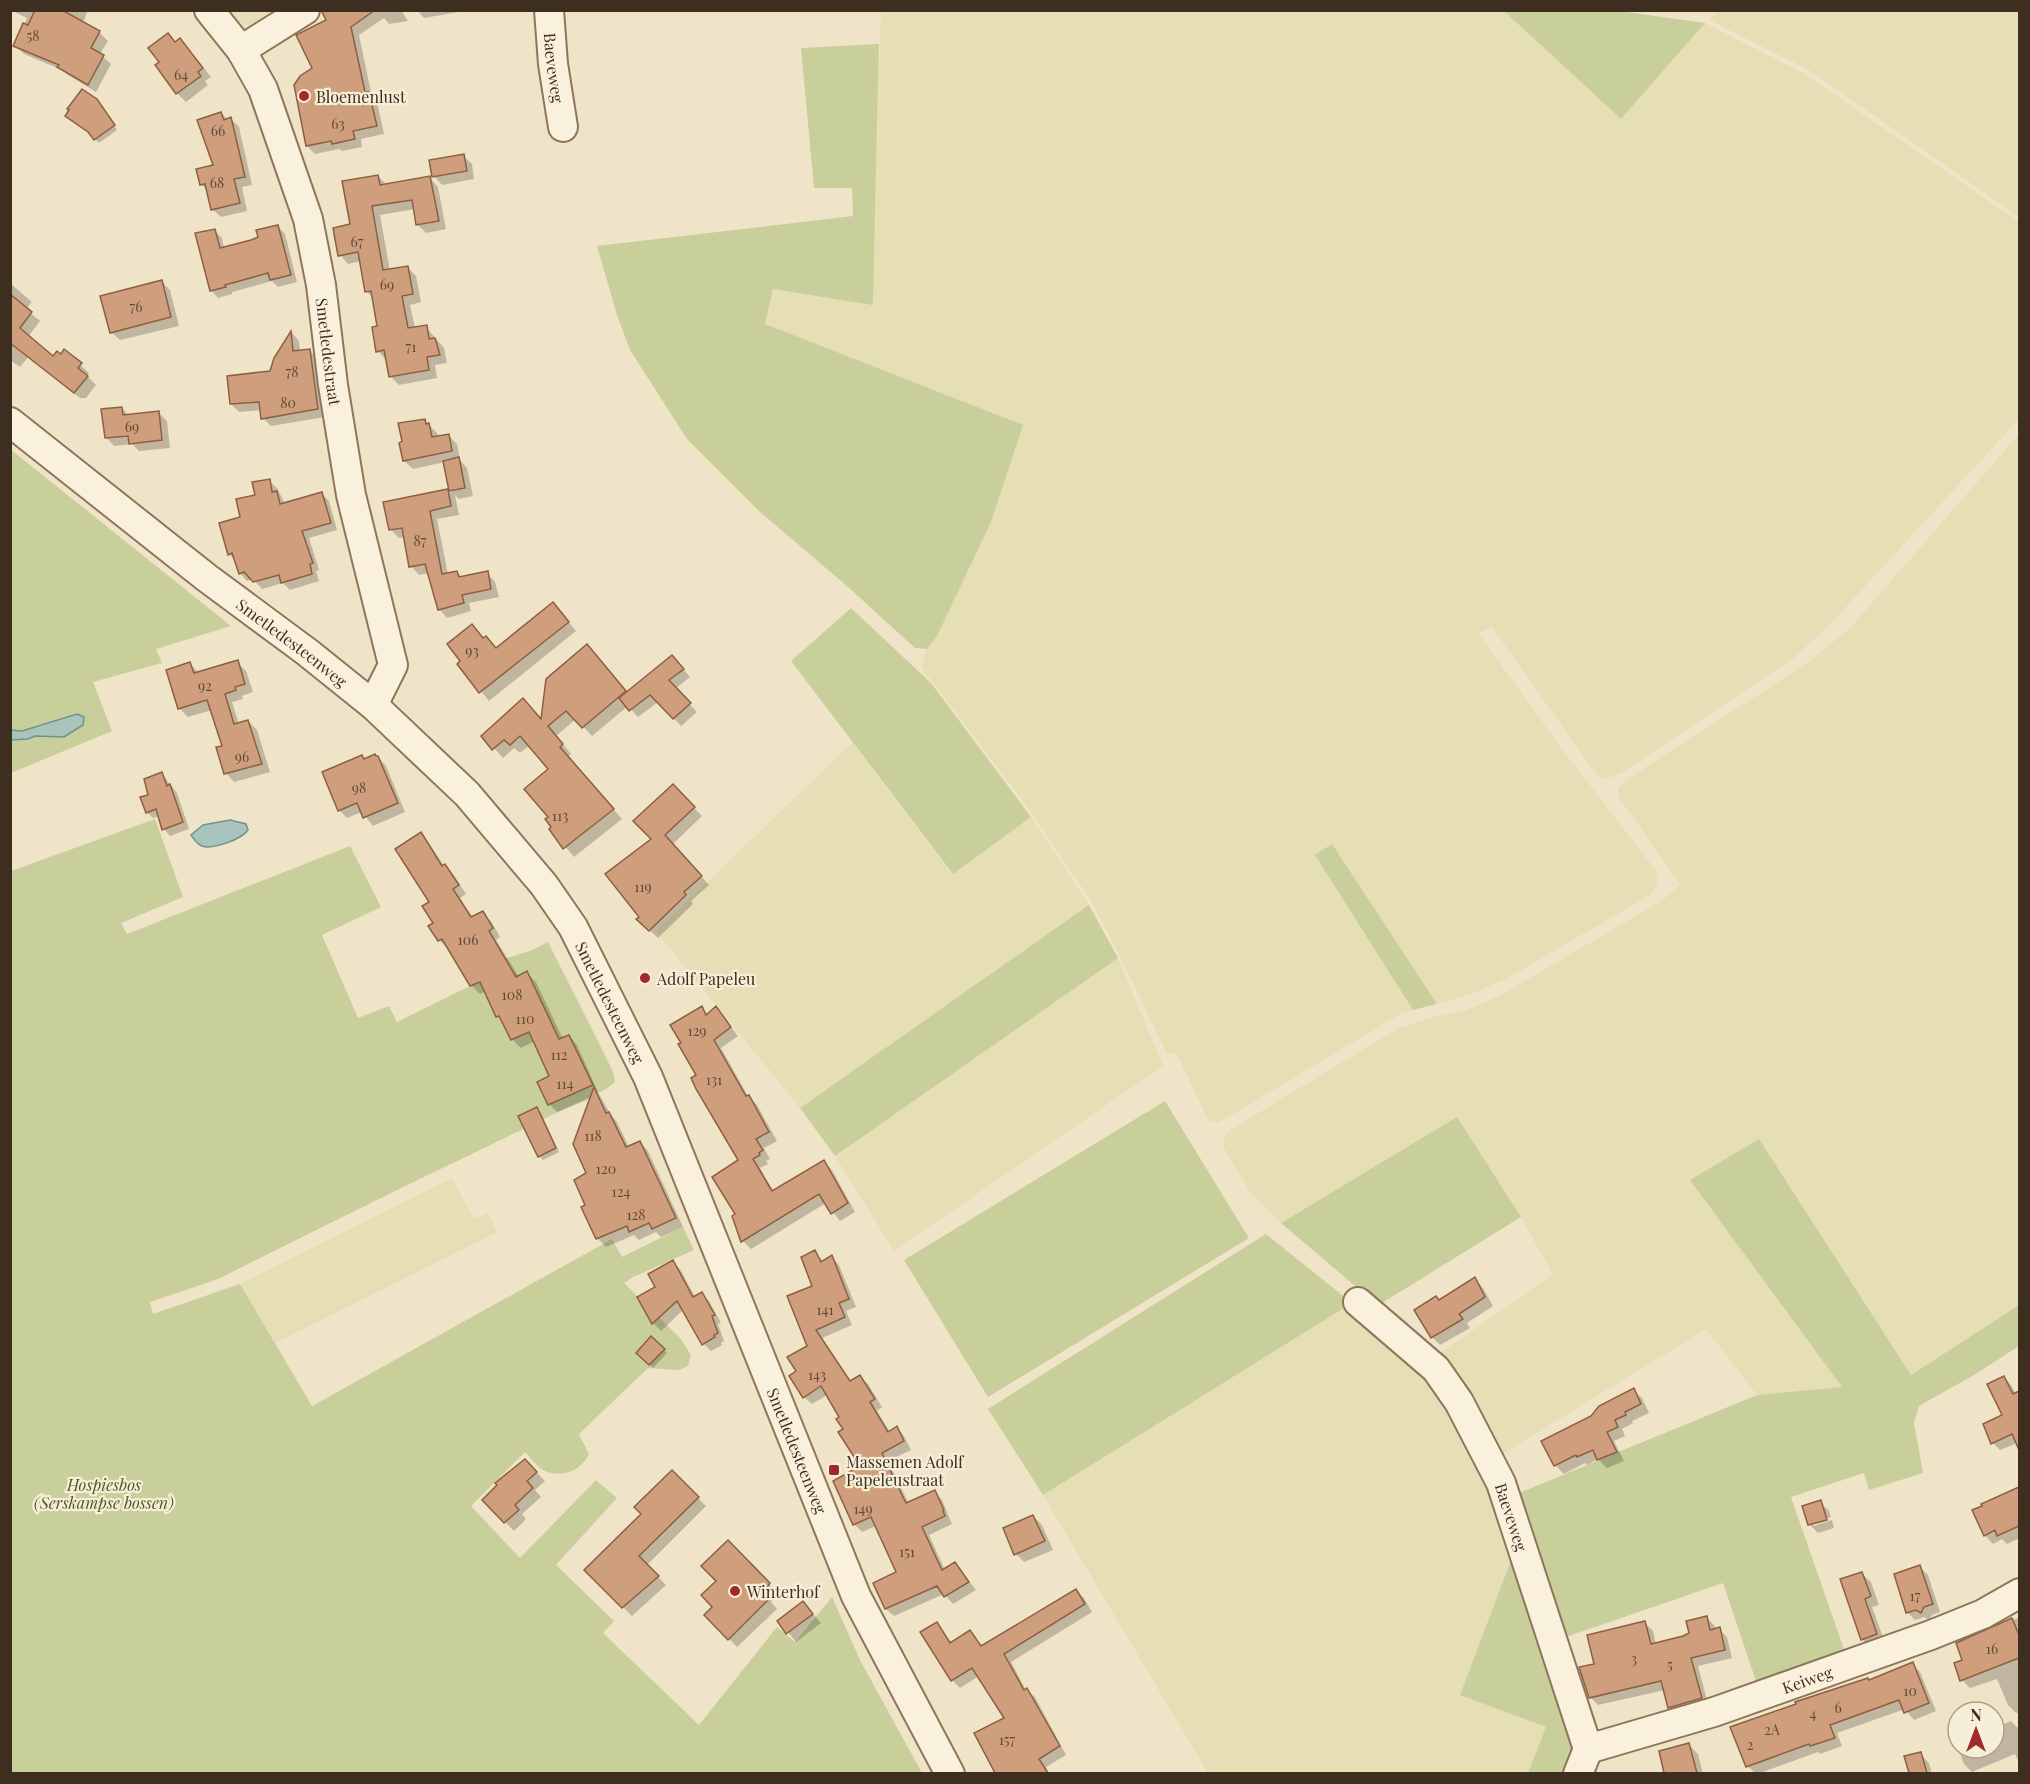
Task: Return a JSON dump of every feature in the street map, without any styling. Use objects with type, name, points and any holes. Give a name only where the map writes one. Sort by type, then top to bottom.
[{"type":"street","name":"Smetledestraat","points":[[209,10],[241,50],[263,89],[308,219],[321,285],[333,385],[351,495],[393,665],[374,705]]},
{"type":"street","points":[[241,50],[305,10]]},
{"type":"street","name":"Baeveweg","points":[[549,10],[553,64],[563,127]]},
{"type":"street","name":"Smetledesteenweg","points":[[10,422],[207,579],[307,652],[374,705],[468,794],[544,885],[573,927],[648,1077],[856,1596],[950,1773]]},
{"type":"street","name":"Baeveweg","points":[[1358,1302],[1436,1369],[1459,1402],[1501,1483],[1583,1761]]},
{"type":"street","name":"Keiweg","points":[[1583,1761],[1931,1635],[1983,1614],[2019,1593]]},
{"type":"shaded area","points":[[224,11],[282,11],[263,23],[245,26]]},
{"type":"shaded area","points":[[881,11],[1504,11],[1621,119],[1705,23],[1805,74],[2019,222],[2019,419],[1833,621],[1794,658],[1622,773],[1600,778],[1492,627],[1478,633],[1562,749],[1657,872],[1658,885],[1650,895],[1506,979],[1473,993],[1437,1004],[1332,845],[1316,855],[1413,1010],[1400,1014],[1218,1123],[1208,1120],[1176,1052],[1167,1054],[1090,899],[1022,799],[921,667],[927,649],[937,636],[991,522],[1023,425],[765,325],[773,289],[873,304]]},
{"type":"shaded area","points":[[1717,11],[2019,11],[2019,217],[1809,70],[1709,20]]},
{"type":"shaded area","points":[[2019,434],[2019,1305],[1911,1375],[1759,1139],[1691,1180],[1843,1387],[1757,1395],[1706,1329],[1496,1458],[1434,1357],[1553,1275],[1521,1217],[1457,1118],[1281,1223],[1250,1192],[1224,1148],[1227,1132],[1399,1028],[1464,1011],[1501,995],[1663,900],[1680,884],[1618,796],[1618,788],[1626,780],[1809,662],[1852,626]]},
{"type":"shaded area","points":[[852,743],[952,874],[1031,817],[1089,905],[800,1108],[656,931]]},
{"type":"shaded area","points":[[1118,958],[1163,1066],[894,1251],[835,1156]]},
{"type":"shaded area","points":[[452,1178],[474,1219],[488,1213],[497,1232],[275,1343],[240,1284]]},
{"type":"shaded area","points":[[1352,1303],[1443,1389],[1516,1547],[1460,1695],[1546,1727],[1528,1773],[1208,1773],[1043,1495]]},
{"type":"green space","points":[[1504,11],[1620,11],[1705,23],[1621,119]]},
{"type":"green space","points":[[879,44],[873,305],[773,289],[765,324],[1023,425],[991,522],[937,636],[927,649],[915,648],[759,511],[687,439],[630,350],[617,315],[597,246],[853,216],[852,188],[814,188],[801,48]]},
{"type":"green space","points":[[10,449],[231,626],[156,649],[162,663],[93,682],[112,731],[11,773]]},
{"type":"green space","points":[[851,608],[931,683],[1031,817],[953,874],[791,661]]},
{"type":"green space","name":"Hospiesbos (Serskampse bossen)","points":[[155,819],[183,897],[121,923],[127,934],[350,846],[381,907],[322,935],[358,1018],[389,1006],[397,1022],[490,976],[497,961],[530,951],[548,942],[603,1051],[615,1082],[606,1089],[218,1279],[150,1302],[153,1314],[240,1284],[312,1406],[612,1239],[622,1257],[683,1227],[694,1250],[624,1283],[681,1339],[691,1355],[688,1366],[679,1370],[648,1368],[579,1434],[589,1454],[576,1469],[557,1474],[550,1473],[540,1468],[525,1452],[471,1506],[520,1558],[596,1480],[617,1498],[556,1565],[614,1621],[603,1633],[699,1725],[777,1627],[795,1642],[832,1597],[860,1660],[922,1773],[11,1774],[11,871]]},
{"type":"green space","points":[[1332,844],[1437,1004],[1413,1010],[1315,855]]},
{"type":"green space","points":[[1089,905],[1118,958],[835,1156],[800,1108]]},
{"type":"green space","points":[[1165,1101],[1249,1238],[988,1397],[904,1260]]},
{"type":"green space","points":[[1457,1117],[1521,1217],[1382,1303],[1374,1302],[1281,1223]]},
{"type":"green space","points":[[1759,1139],[1911,1375],[2019,1305],[2019,1346],[1919,1406],[1914,1423],[1923,1473],[1869,1490],[1864,1473],[1791,1497],[1847,1658],[1758,1687],[1723,1583],[1563,1638],[1512,1496],[1757,1395],[1842,1387],[1690,1180]]},
{"type":"green space","points":[[1266,1234],[1352,1303],[1043,1495],[988,1409]]},
{"type":"green space","points":[[1516,1547],[1578,1752],[1570,1773],[1528,1773],[1546,1727],[1460,1695]]},
{"type":"water","points":[[77,714],[84,717],[83,725],[64,737],[35,736],[28,739],[11,740],[11,730],[22,731]]},
{"type":"water","points":[[230,820],[246,824],[248,830],[234,840],[207,847],[200,845],[191,835],[203,825]]},
{"type":"building","points":[[35,10],[62,10],[100,31],[91,48],[104,55],[88,85],[57,67],[59,65],[13,46],[23,23],[28,25]]},
{"type":"building","points":[[321,10],[375,10],[351,27],[365,92],[369,92],[377,126],[353,131],[355,139],[306,146],[294,85],[300,76],[312,68],[296,35],[326,20]]},
{"type":"building","points":[[168,33],[175,42],[180,38],[203,68],[198,72],[201,76],[176,94],[155,65],[159,62],[148,48]]},
{"type":"building","points":[[82,89],[97,99],[115,125],[94,140],[88,132],[65,116],[69,110],[67,109]]},
{"type":"building","points":[[221,112],[224,120],[231,117],[245,177],[234,179],[240,203],[211,210],[205,184],[200,185],[196,169],[213,165],[197,120]]},
{"type":"building","points":[[464,154],[467,171],[432,177],[429,160]]},
{"type":"building","points":[[378,175],[380,185],[430,176],[439,221],[416,225],[412,200],[372,206],[383,270],[408,266],[413,294],[402,296],[408,328],[427,325],[429,339],[435,338],[440,355],[427,357],[429,370],[389,377],[384,350],[376,352],[372,327],[377,326],[371,291],[365,292],[358,252],[338,256],[333,228],[350,224],[342,181]]},
{"type":"building","points":[[278,225],[291,275],[270,280],[268,273],[210,291],[195,233],[215,229],[220,248],[251,240],[258,237],[256,230]]},
{"type":"building","points":[[162,280],[171,317],[110,333],[100,296]]},
{"type":"building","points":[[10,294],[32,312],[20,328],[53,356],[57,351],[61,354],[64,349],[82,363],[78,368],[88,376],[74,393],[10,343]]},
{"type":"building","points":[[291,331],[293,351],[310,349],[318,409],[261,419],[259,402],[230,404],[227,376],[270,371],[274,358]]},
{"type":"building","points":[[122,407],[123,415],[159,411],[162,440],[129,444],[128,436],[105,438],[101,409]]},
{"type":"building","points":[[425,419],[426,424],[429,423],[432,437],[449,434],[452,451],[403,461],[398,423]]},
{"type":"building","points":[[459,457],[465,488],[449,491],[443,461]]},
{"type":"building","points":[[270,479],[272,492],[277,491],[280,504],[322,492],[331,523],[302,531],[313,563],[310,564],[312,574],[281,583],[279,575],[253,582],[244,572],[239,574],[232,553],[228,555],[219,523],[240,517],[236,499],[255,495],[252,482]]},
{"type":"building","points":[[448,489],[451,506],[430,511],[442,574],[457,571],[459,577],[488,571],[491,589],[462,595],[464,603],[438,610],[425,564],[409,567],[402,528],[389,530],[383,502]]},
{"type":"building","points":[[553,602],[569,622],[479,693],[457,664],[460,661],[447,644],[472,624],[483,638],[486,636],[496,648]]},
{"type":"building","points":[[587,644],[626,691],[582,728],[566,711],[548,726],[563,744],[560,747],[614,809],[563,849],[549,829],[551,827],[545,819],[548,817],[524,789],[548,769],[520,736],[510,745],[504,740],[492,750],[481,736],[523,698],[541,719],[546,679]]},
{"type":"building","points":[[672,655],[684,669],[669,680],[691,703],[673,719],[650,695],[629,711],[619,698]]},
{"type":"building","points":[[238,660],[245,684],[225,694],[234,724],[248,720],[262,764],[224,774],[216,747],[222,746],[207,700],[178,709],[166,670],[190,662],[194,673]]},
{"type":"building","points":[[375,754],[378,756],[398,803],[363,818],[357,803],[338,811],[322,772],[362,755],[364,759]]},
{"type":"building","points":[[162,772],[167,786],[170,784],[183,822],[162,830],[156,809],[146,813],[140,797],[148,795],[144,779]]},
{"type":"building","points":[[673,784],[695,807],[665,835],[702,876],[684,892],[686,895],[649,931],[636,919],[639,917],[605,874],[651,839],[633,821]]},
{"type":"building","points":[[421,832],[442,866],[445,864],[459,885],[453,889],[471,917],[483,911],[493,928],[489,931],[516,977],[527,971],[559,1039],[569,1035],[593,1085],[548,1105],[537,1082],[549,1076],[529,1032],[511,1040],[499,1016],[496,1017],[480,982],[470,986],[442,939],[438,941],[428,926],[433,923],[422,906],[429,902],[395,849]]},
{"type":"building","points":[[702,1006],[706,1015],[716,1006],[731,1027],[714,1040],[746,1096],[749,1095],[769,1132],[756,1139],[763,1150],[753,1159],[772,1191],[824,1160],[848,1203],[831,1214],[819,1194],[741,1242],[732,1216],[735,1214],[712,1177],[738,1160],[696,1089],[691,1078],[696,1075],[670,1025]]},
{"type":"building","points":[[594,1087],[626,1147],[640,1141],[676,1218],[652,1229],[649,1223],[629,1232],[627,1226],[596,1239],[581,1207],[585,1205],[574,1180],[586,1173],[573,1144]]},
{"type":"building","points":[[537,1107],[556,1148],[538,1157],[518,1116]]},
{"type":"building","points":[[815,1250],[821,1262],[832,1255],[849,1299],[839,1303],[845,1317],[816,1330],[850,1381],[860,1375],[875,1399],[870,1402],[888,1432],[897,1426],[904,1441],[882,1453],[906,1503],[935,1490],[944,1510],[945,1516],[922,1527],[942,1570],[955,1562],[969,1582],[944,1597],[937,1586],[885,1609],[873,1583],[896,1572],[871,1517],[853,1525],[833,1481],[860,1466],[838,1432],[843,1429],[836,1419],[839,1417],[821,1386],[803,1398],[789,1376],[796,1371],[787,1357],[807,1346],[787,1296],[812,1286],[801,1257]]},
{"type":"building","points":[[673,1260],[693,1297],[702,1292],[715,1315],[712,1316],[718,1333],[702,1345],[677,1301],[652,1324],[637,1297],[655,1287],[648,1274]]},
{"type":"building","points":[[1475,1277],[1485,1297],[1459,1314],[1463,1319],[1431,1338],[1414,1310],[1436,1296],[1439,1300]]},
{"type":"building","points":[[651,1336],[665,1349],[649,1365],[636,1353]]},
{"type":"building","points":[[2004,1376],[2013,1394],[2019,1391],[2019,1450],[2012,1434],[1991,1444],[1983,1424],[2002,1415],[1987,1384]]},
{"type":"building","points":[[1634,1388],[1641,1404],[1615,1420],[1618,1427],[1607,1432],[1617,1452],[1597,1460],[1593,1450],[1577,1457],[1576,1455],[1554,1466],[1541,1441],[1591,1416],[1599,1406]]},
{"type":"building","points":[[525,1459],[537,1472],[527,1481],[533,1488],[515,1505],[519,1510],[504,1523],[482,1500],[497,1485],[495,1483]]},
{"type":"building","points":[[672,1470],[699,1497],[639,1556],[659,1576],[622,1608],[584,1570],[641,1514],[634,1507]]},
{"type":"building","points":[[2019,1487],[2019,1526],[1997,1536],[1995,1530],[1984,1536],[1972,1510]]},
{"type":"building","points":[[1821,1500],[1827,1520],[1808,1525],[1802,1506]]},
{"type":"building","points":[[1033,1515],[1045,1541],[1014,1555],[1003,1528]]},
{"type":"building","name":"Winterhof","points":[[728,1540],[770,1583],[764,1593],[769,1599],[728,1640],[704,1615],[712,1607],[701,1595],[716,1581],[701,1566]]},
{"type":"building","points":[[1920,1565],[1933,1604],[1924,1607],[1921,1613],[1916,1610],[1906,1613],[1894,1574]]},
{"type":"building","points":[[1862,1572],[1871,1596],[1865,1599],[1877,1634],[1861,1640],[1840,1579]]},
{"type":"building","points":[[1076,1589],[1085,1604],[1004,1654],[1024,1690],[1027,1688],[1060,1746],[1039,1759],[1048,1773],[995,1773],[974,1733],[1004,1718],[972,1668],[951,1681],[920,1632],[937,1622],[950,1643],[970,1630],[981,1646]]},
{"type":"building","points":[[803,1601],[813,1614],[786,1634],[777,1621]]},
{"type":"building","points":[[1707,1616],[1710,1630],[1720,1627],[1725,1650],[1691,1658],[1702,1698],[1668,1708],[1661,1681],[1589,1698],[1579,1667],[1594,1664],[1587,1635],[1645,1621],[1651,1644],[1689,1633],[1686,1621]]},
{"type":"building","points":[[2012,1618],[2019,1635],[2019,1658],[1960,1681],[1954,1663],[1962,1660],[1956,1643]]},
{"type":"building","points":[[1913,1662],[1929,1703],[1904,1713],[1899,1700],[1830,1725],[1835,1738],[1810,1746],[1809,1744],[1746,1767],[1730,1727],[1796,1704],[1795,1702],[1868,1678],[1869,1680]]},
{"type":"building","points":[[1689,1743],[1697,1773],[1664,1773],[1659,1751]]},
{"type":"building","points":[[1921,1752],[1927,1773],[1909,1773],[1904,1756]]},
{"type":"place","name":"Bloemenlust","points":[[304,96]]},
{"type":"place","name":"Adolf Papeleu","points":[[645,978]]},
{"type":"place","name":"Massemen Adolf Papeleustraat","points":[[834,1470]]},
{"type":"place","name":"Winterhof","points":[[735,1591]]}]
